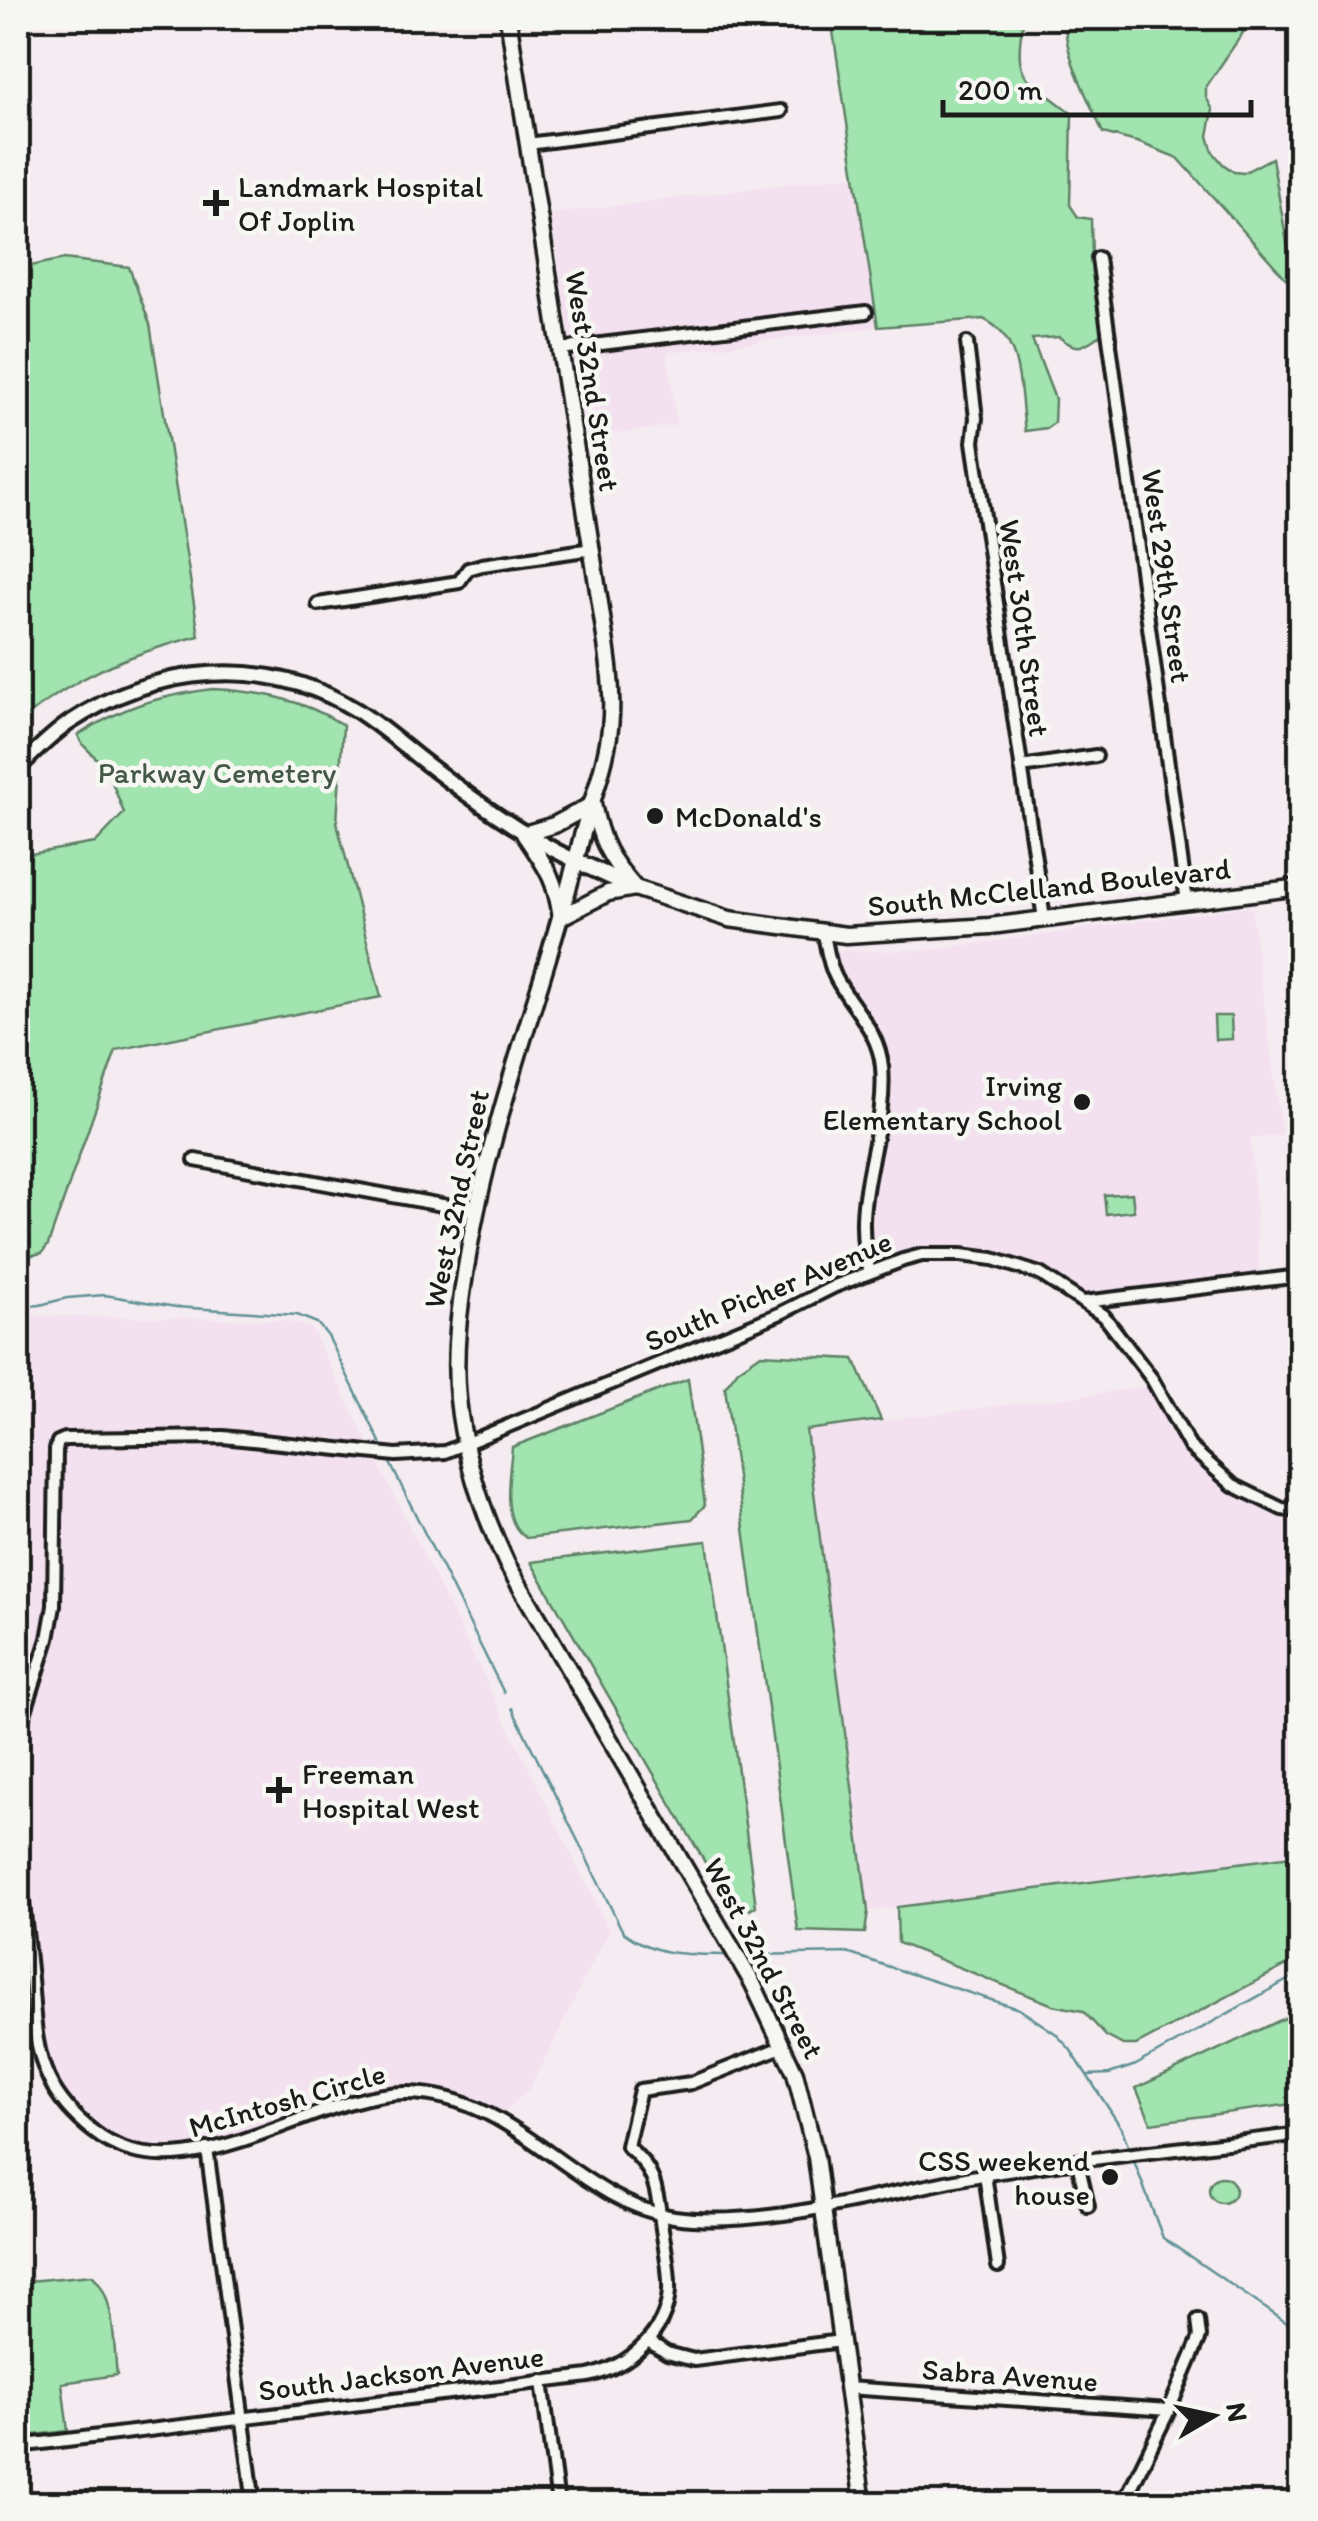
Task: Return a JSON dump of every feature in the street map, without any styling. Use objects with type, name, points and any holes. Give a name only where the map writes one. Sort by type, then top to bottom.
[{"type":"main road","name":"West 32nd Street","points":[[508,18],[592,549],[610,679],[611,718],[593,804],[510,1076],[475,1212],[457,1336],[464,1446],[481,1504],[508,1564],[754,1984],[784,2046],[812,2130],[862,2504]]},
{"type":"main road","points":[[593,804],[601,843],[635,888],[608,893],[561,918],[557,889],[548,868],[524,834],[554,825],[593,804]]},
{"type":"main road","name":"South McClelland Boulevard","points":[[576,861],[635,888],[729,919],[824,934],[915,934],[1300,888]]},
{"type":"street","points":[[528,144],[782,111]]},
{"type":"street","name":"West 29th Street","points":[[1098,258],[1187,902]]},
{"type":"street","points":[[560,350],[866,312]]},
{"type":"street","name":"West 30th Street","points":[[967,343],[976,418],[973,442],[1044,919]]},
{"type":"street","points":[[318,604],[459,582],[468,570],[482,565],[592,549]]},
{"type":"street","points":[[18,768],[67,724],[125,691],[192,673],[236,672],[304,684],[355,709],[524,834],[576,861]]},
{"type":"street","points":[[1020,767],[1096,756]]},
{"type":"street","points":[[824,934],[835,977],[870,1032],[882,1064],[881,1101],[861,1221],[870,1272]]},
{"type":"street","points":[[196,1160],[475,1212]]},
{"type":"street","name":"South Picher Avenue","points":[[464,1446],[870,1272],[922,1256],[961,1255],[1040,1274],[1104,1316],[1152,1378],[1190,1448],[1233,1485],[1282,1509],[1300,1510]]},
{"type":"street","points":[[1083,1302],[1300,1276]]},
{"type":"street","points":[[18,1733],[48,1639],[54,1606],[58,1442],[224,1437],[415,1456],[464,1446]]},
{"type":"street","name":"McIntosh Circle","points":[[18,1855],[40,2058],[58,2095],[96,2133],[119,2146],[154,2156],[170,2156],[207,2149],[362,2099],[415,2093],[451,2099],[493,2115],[612,2194],[660,2214],[723,2221],[823,2206]]},
{"type":"street","points":[[784,2046],[691,2083],[640,2090],[627,2146],[649,2167],[656,2187],[669,2288],[663,2316],[648,2341],[667,2354],[694,2360],[841,2341]]},
{"type":"street","points":[[823,2206],[985,2174],[1300,2134]]},
{"type":"street","points":[[207,2149],[254,2504]]},
{"type":"street","points":[[1078,2162],[1088,2206]]},
{"type":"street","points":[[985,2174],[998,2266]]},
{"type":"street","points":[[1123,2504],[1200,2337],[1198,2320]]},
{"type":"street","name":"South Jackson Avenue","points":[[18,2446],[605,2372],[631,2357],[648,2341]]},
{"type":"street","points":[[542,2381],[558,2504]]},
{"type":"street","name":"Sabra Avenue","points":[[847,2388],[1169,2410]]},
{"type":"shaded area","points":[[855,175],[878,327],[667,353],[677,425],[585,438],[551,214]]},
{"type":"shaded area","name":"Irving Elementary School","points":[[1251,906],[1282,1135],[1251,1139],[1260,1276],[1092,1297],[1051,1272],[1004,1255],[942,1247],[880,1256],[871,1250],[865,1221],[888,1073],[877,1032],[835,963],[837,951],[932,950]]},
{"type":"shaded area","name":"Freeman Hospital West","points":[[18,1315],[285,1320],[312,1329],[609,1930],[531,2087],[490,2126],[451,2107],[401,2098],[358,2105],[225,2152],[153,2161],[100,2145],[73,2122],[43,2084],[28,2044],[18,1941]]},
{"type":"shaded area","points":[[1156,1386],[1190,1447],[1233,1485],[1300,1511],[1300,1855],[868,1911],[806,1430]]},
{"type":"green space","points":[[831,18],[1024,18],[1020,40],[1022,68],[1034,85],[1072,114],[1070,205],[1078,217],[1091,219],[1092,259],[1103,333],[1081,346],[1059,337],[1032,339],[1055,399],[1054,423],[1047,428],[1025,431],[1013,352],[996,327],[983,319],[878,327]]},
{"type":"green space","points":[[1065,18],[1253,18],[1206,87],[1213,110],[1208,136],[1213,152],[1234,172],[1243,173],[1272,158],[1289,254],[1300,265],[1300,294],[1178,158],[1103,133],[1072,62]]},
{"type":"green space","points":[[64,259],[129,267],[150,324],[199,636],[148,651],[82,679],[18,723],[18,278],[31,266]]},
{"type":"green space","name":"Parkway Cemetery","points":[[212,689],[280,698],[343,725],[337,823],[381,997],[116,1050],[48,1245],[42,1253],[18,1258],[18,856],[95,843],[124,813],[107,769],[78,735],[142,704]]},
{"type":"green space","points":[[1214,1016],[1231,1016],[1232,1039],[1215,1040]]},
{"type":"green space","points":[[1132,1193],[1134,1211],[1106,1214],[1104,1195]]},
{"type":"green space","points":[[761,1354],[854,1359],[881,1420],[806,1430],[868,1911],[865,1933],[798,1931],[725,1387],[738,1370]]},
{"type":"green space","points":[[688,1379],[705,1505],[692,1519],[526,1538],[518,1530],[508,1496],[512,1447]]},
{"type":"green space","points":[[707,1541],[756,1906],[750,1910],[718,1885],[531,1562]]},
{"type":"green space","points":[[1300,1855],[1300,1958],[1136,2045],[1123,2045],[1106,2036],[1083,2011],[1053,2005],[898,1943],[897,1907]]},
{"type":"green space","points":[[1300,2011],[1300,2103],[1151,2123],[1136,2088]]},
{"type":"green space","points":[[1222,2177],[1231,2181],[1235,2190],[1231,2199],[1222,2203],[1213,2199],[1209,2190],[1213,2181]]},
{"type":"green space","points":[[92,2275],[109,2308],[117,2375],[62,2383],[68,2431],[18,2437],[18,2282]]},
{"type":"waterway","points":[[18,1307],[105,1295],[176,1307],[297,1315],[317,1323],[328,1336],[382,1446]]},
{"type":"waterway","points":[[390,1463],[504,1693]]},
{"type":"waterway","points":[[512,1708],[623,1932],[660,1950],[726,1955]]},
{"type":"waterway","points":[[747,1955],[847,1953],[1019,2009],[1055,2033],[1070,2049],[1122,2129],[1129,2148]]},
{"type":"waterway","points":[[1088,2075],[1109,2074],[1136,2065],[1300,1973]]},
{"type":"waterway","points":[[1135,2164],[1163,2238],[1300,2332]]},
{"type":"place","name":"Landmark Hospital Of Joplin","points":[[216,203]]},
{"type":"place","name":"McDonald's","points":[[655,816]]},
{"type":"place","name":"Irving Elementary School","points":[[1082,1102]]},
{"type":"place","name":"Freeman Hospital West","points":[[279,1790]]},
{"type":"place","name":"CSS weekend house","points":[[1110,2177]]}]
